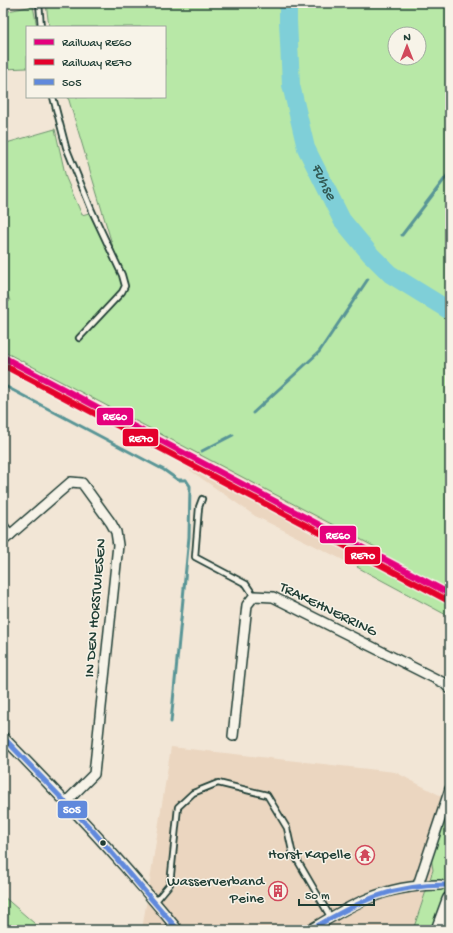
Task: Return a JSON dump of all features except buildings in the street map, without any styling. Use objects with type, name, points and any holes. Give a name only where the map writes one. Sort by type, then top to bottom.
[{"type":"highway","points":[[439,930],[450,900]]},
{"type":"street","name":"IN DEN HORSTWIESEN","points":[[3,526],[6,538],[71,482],[82,483],[116,532],[118,545],[94,774],[66,802]]},
{"type":"street","name":"TRAKEHNERRING","points":[[233,736],[247,605],[254,596],[272,597],[444,683],[450,689]]},
{"type":"street","points":[[3,737],[66,802],[178,930]]},
{"type":"street","points":[[418,885],[450,789]]},
{"type":"street","points":[[310,930],[321,927],[331,918],[368,898],[418,885],[440,884]]},
{"type":"lane","points":[[39,3],[41,26]]},
{"type":"lane","points":[[53,98],[66,147],[92,211],[122,275],[125,286],[122,292],[79,338]]},
{"type":"lane","points":[[202,499],[199,507],[196,557],[246,584],[254,596]]},
{"type":"lane","points":[[155,902],[170,884],[178,807],[193,793],[218,783],[267,795],[287,828],[292,852],[331,918]]},
{"type":"shaded area","points":[[3,351],[186,448],[450,579],[450,617],[357,567],[255,516],[177,461],[3,369]]},
{"type":"shaded area","points":[[171,747],[395,772],[449,800],[431,857],[433,870],[413,930],[142,930]]},
{"type":"green space","points":[[46,3],[450,3],[450,617],[357,567],[377,548],[3,351],[3,303],[10,301],[3,283],[3,144],[55,129],[66,178],[82,215],[89,213],[121,274],[68,98],[166,98],[166,26],[49,26]]},
{"type":"green space","points":[[33,6],[37,26],[26,26],[26,68],[3,69],[3,12]]},
{"type":"green space","points":[[450,798],[450,879],[432,930],[413,930],[433,870],[431,857]]},
{"type":"green space","points":[[3,896],[42,930],[3,930]]},
{"type":"waterway","name":"Fuhse","points":[[288,3],[291,85],[306,148],[342,220],[371,255],[390,274],[450,311]]},
{"type":"waterway","points":[[402,235],[450,172]]},
{"type":"waterway","points":[[253,413],[319,352],[368,279]]},
{"type":"waterway","points":[[3,385],[164,470],[178,480],[186,480]]},
{"type":"waterway","points":[[202,451],[233,435]]},
{"type":"waterway","points":[[171,722],[189,537],[190,486],[186,480]]},
{"type":"tunnel","points":[[440,885],[450,885]]},
{"type":"rail line","name":"RE60","points":[[3,357],[450,594]]},
{"type":"rail line","name":"RE70","points":[[3,365],[447,600]]},
{"type":"transit line","name":"505","points":[[3,737],[93,831],[178,930]]},
{"type":"transit line","name":"505","points":[[310,930],[344,911],[377,896],[393,891],[429,885],[450,885]]},
{"type":"place","name":"Horst Kapelle","points":[[365,855]]},
{"type":"place","name":"Wasserverband Peine","points":[[278,891]]}]
